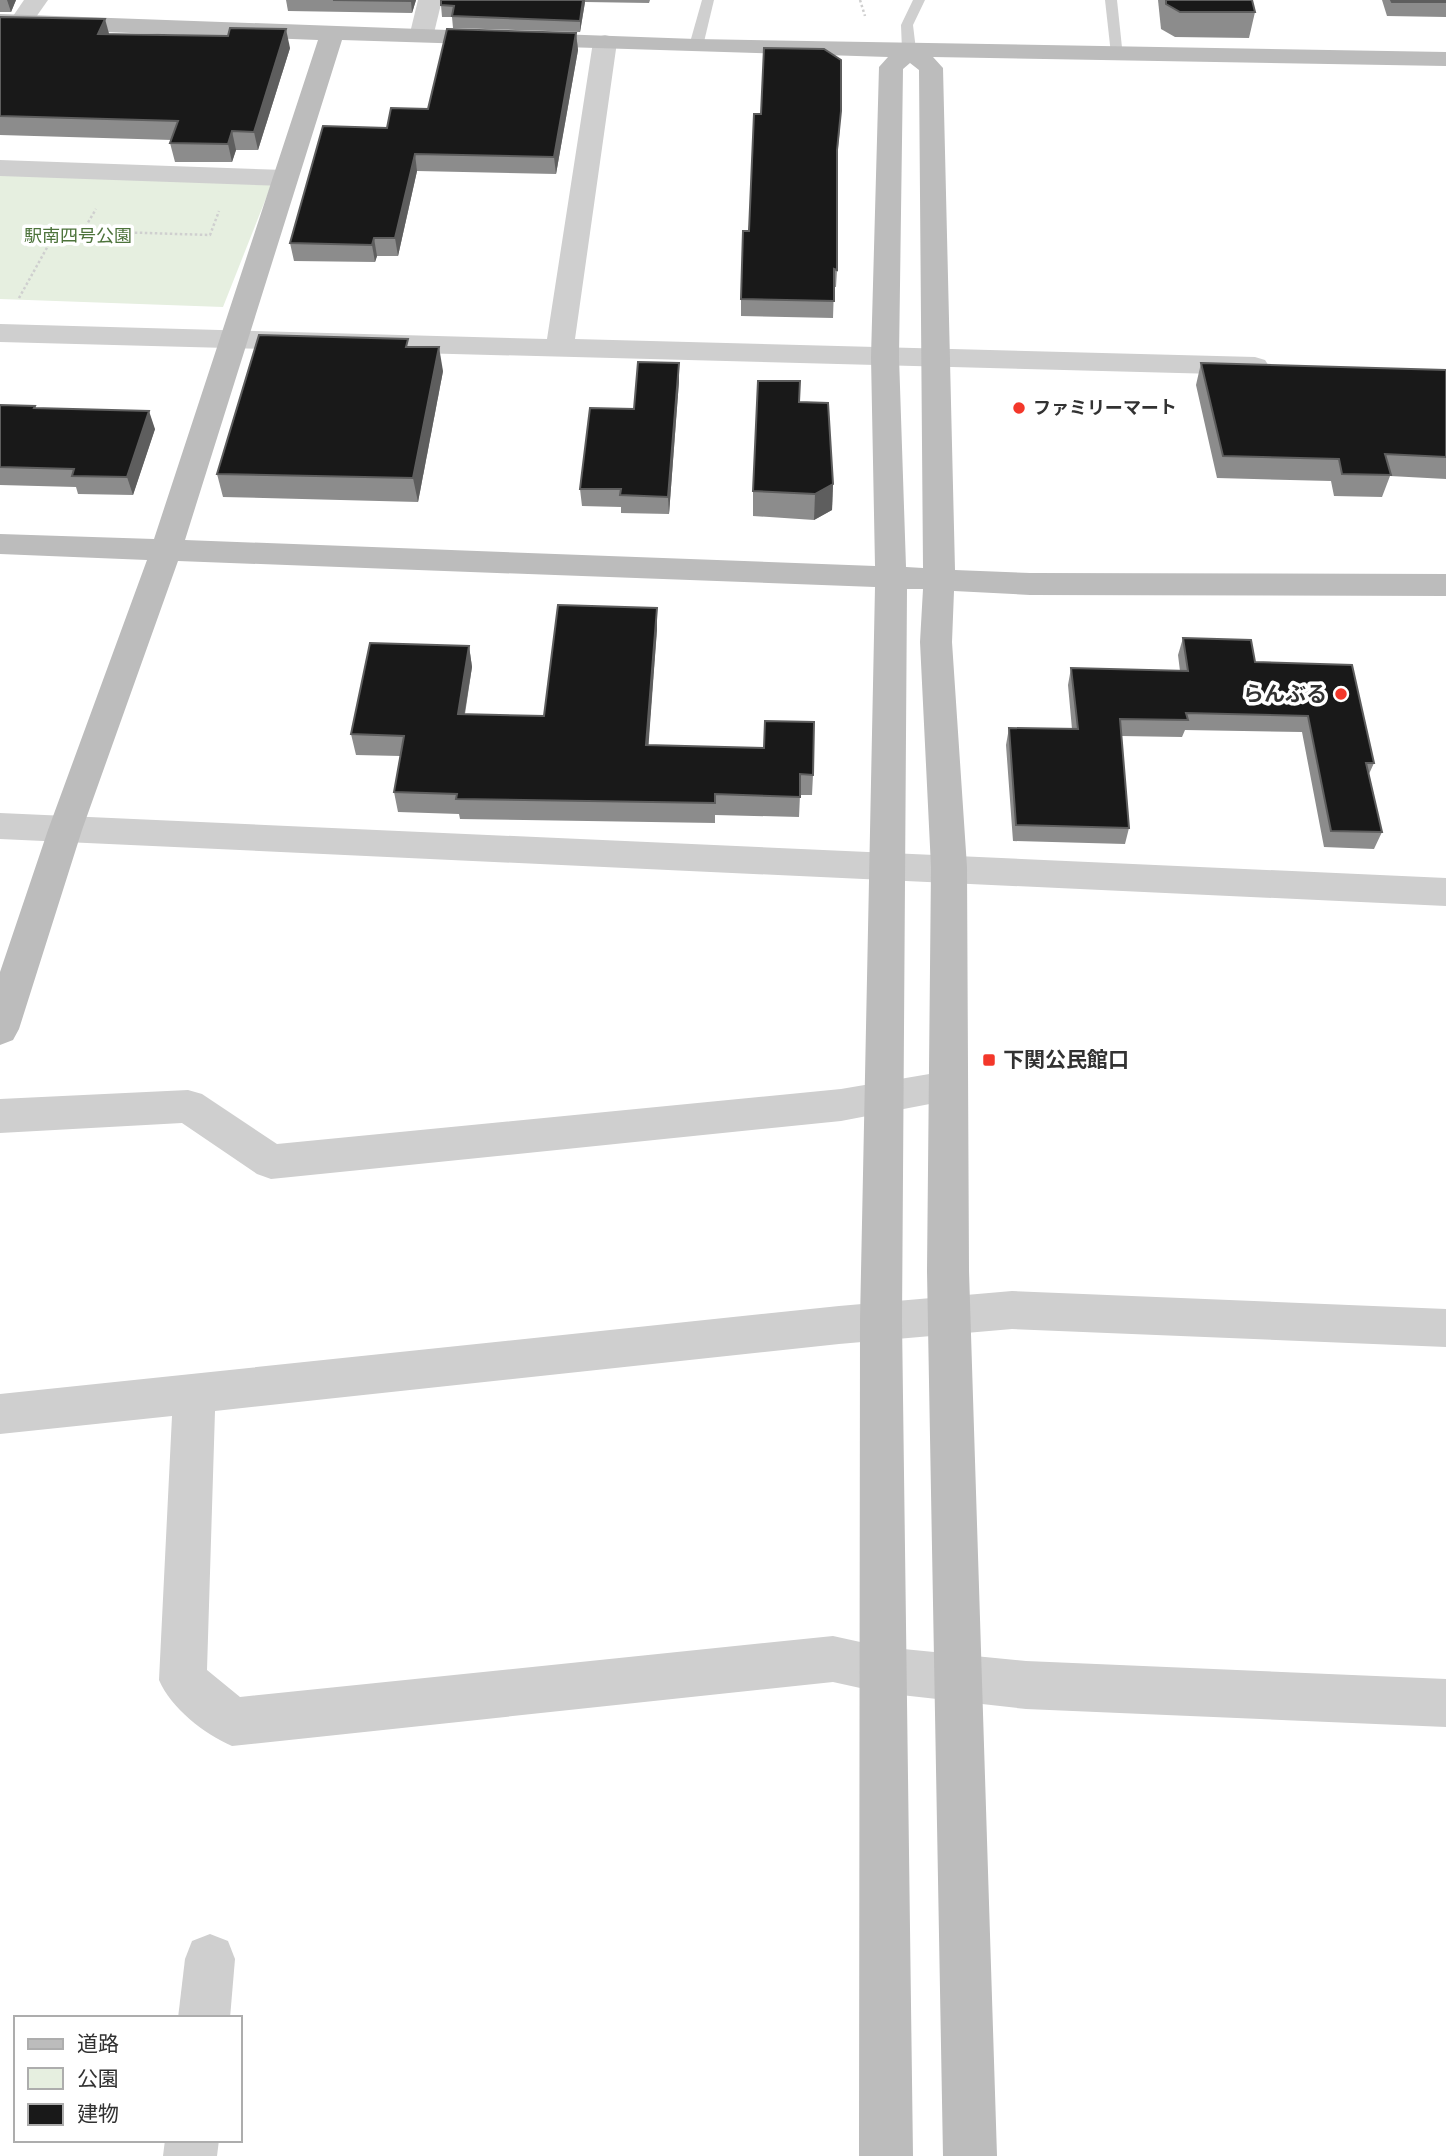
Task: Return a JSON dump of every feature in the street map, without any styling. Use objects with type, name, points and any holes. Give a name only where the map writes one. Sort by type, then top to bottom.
[{"type":"street","points":[[10,21],[36,0]]},
{"type":"street","points":[[421,37],[430,0]]},
{"type":"street","points":[[10,21],[696,46],[1446,59]]},
{"type":"street","points":[[0,1029],[65,830],[166,550],[332,33]]},
{"type":"street","points":[[561,348],[605,43]]},
{"type":"street","points":[[886,2156],[881,1321],[891,578],[885,357],[891,67],[909,50]]},
{"type":"street","points":[[909,50],[931,68],[939,579],[936,642],[949,867],[949,1314],[970,2156]]},
{"type":"street","points":[[0,168],[285,178]]},
{"type":"street","points":[[0,333],[1280,366]]},
{"type":"street","points":[[0,544],[1030,584],[1446,585]]},
{"type":"street","points":[[0,826],[889,864],[1446,892]]},
{"type":"street","points":[[0,1116],[188,1106],[271,1162],[885,1098],[947,1087]]},
{"type":"street","points":[[0,1414],[949,1314],[1012,1310],[1446,1328]]},
{"type":"street","points":[[194,1395],[183,1680],[232,1721],[833,1659],[883,1670],[1026,1685],[1446,1703]]},
{"type":"street","points":[[204,2016],[210,1958]]},
{"type":"lane","points":[[696,0],[696,46]]},
{"type":"lane","points":[[696,46],[708,0]]},
{"type":"lane","points":[[909,50],[908,25],[919,0]]},
{"type":"lane","points":[[1111,0],[1118,54]]},
{"type":"path","points":[[83,231],[104,196],[90,171]]},
{"type":"path","points":[[0,333],[49,244],[83,231],[210,234],[223,201]]},
{"type":"green space","name":"駅南四号公園","points":[[0,168],[274,178],[223,307],[0,299]]},
{"type":"building","points":[[333,0],[411,0],[411,1]]},
{"type":"building","points":[[441,0],[583,0],[580,21],[452,16],[454,6],[441,5]]},
{"type":"building","points":[[1166,0],[1252,0],[1255,12],[1180,12],[1166,4]]},
{"type":"building","points":[[1391,0],[1446,0],[1446,2],[1392,2]]},
{"type":"building","points":[[0,17],[105,19],[98,34],[228,36],[230,28],[286,29],[254,132],[232,131],[228,144],[170,143],[178,121],[0,116]]},
{"type":"building","points":[[447,29],[576,33],[554,157],[415,154],[395,238],[374,238],[372,245],[290,243],[323,126],[387,128],[391,108],[428,109]]},
{"type":"building","points":[[764,48],[824,49],[841,60],[834,301],[741,299],[743,231],[749,231],[754,114],[761,114]]},
{"type":"building","points":[[259,335],[408,339],[406,347],[439,347],[413,478],[217,474]]},
{"type":"building","points":[[638,362],[679,363],[668,497],[620,495],[621,489],[580,489],[590,408],[634,409]]},
{"type":"building","points":[[1201,363],[1446,370],[1446,457],[1385,454],[1391,475],[1342,474],[1339,459],[1223,456]]},
{"type":"building","points":[[758,381],[800,381],[799,402],[828,403],[833,484],[815,494],[753,491]]},
{"type":"building","points":[[0,405],[149,411],[127,477],[72,476],[74,469],[0,467]]},
{"type":"building","points":[[558,605],[657,608],[646,745],[764,748],[765,721],[814,722],[813,775],[800,774],[800,797],[715,794],[715,803],[456,799],[457,794],[394,792],[404,736],[351,734],[370,643],[469,646],[458,714],[544,716]]},
{"type":"building","points":[[1183,638],[1251,640],[1255,662],[1352,665],[1374,763],[1366,763],[1382,832],[1331,831],[1308,716],[1186,713],[1188,720],[1120,719],[1129,828],[1016,825],[1009,728],[1078,729],[1071,668],[1188,671]]},
{"type":"place","name":"ファミリーマート","points":[[1019,408]]},
{"type":"place","name":"らんぶる","points":[[1341,694]]},
{"type":"place","name":"下関公民館口","points":[[989,1060]]}]
